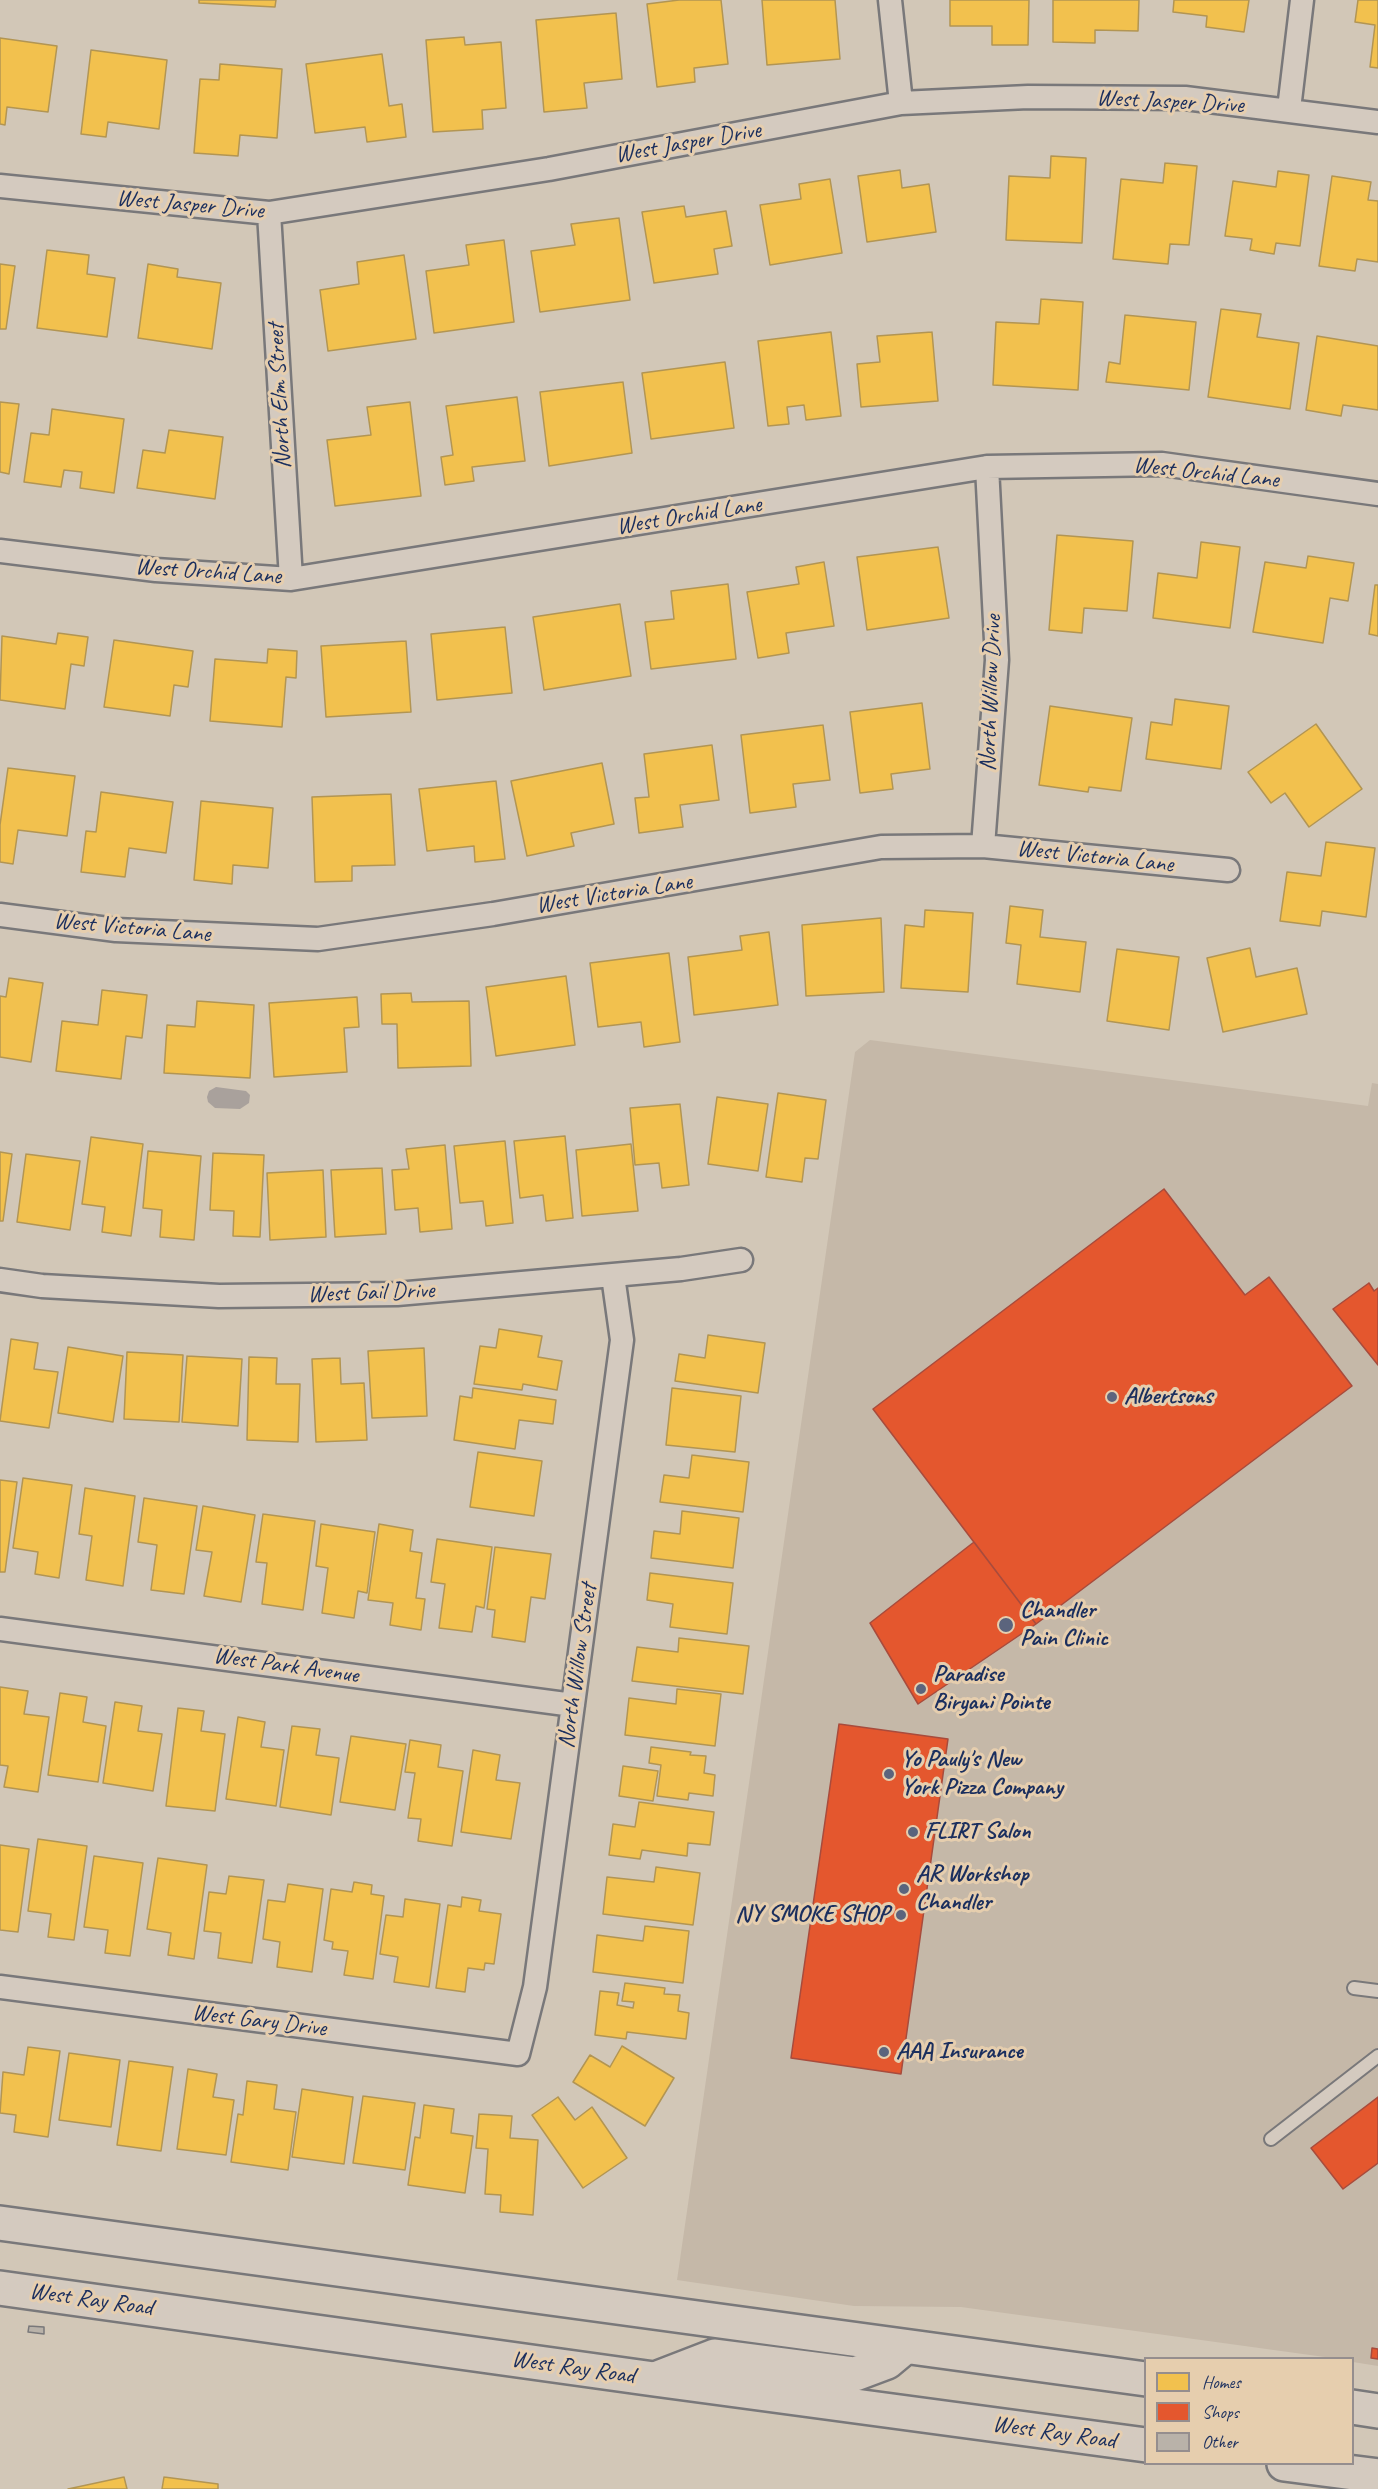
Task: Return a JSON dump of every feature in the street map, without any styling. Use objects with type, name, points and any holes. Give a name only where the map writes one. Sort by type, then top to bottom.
[{"type":"main road","points":[[0,2223],[1144,2379]]},
{"type":"main road","name":"West Ray Road","points":[[0,2288],[1144,2445]]},
{"type":"main road","points":[[654,2379],[715,2356],[855,2374],[887,2362],[905,2347]]},
{"type":"main road","points":[[1354,2407],[1378,2411]]},
{"type":"main road","points":[[1298,2465],[1378,2476]]},
{"type":"street","points":[[890,0],[901,103]]},
{"type":"street","points":[[1288,109],[1302,0]]},
{"type":"street","name":"West Jasper Drive","points":[[0,186],[269,213],[549,169],[901,103],[1028,97],[1185,98],[1378,122]]},
{"type":"street","name":"North Elm Street","points":[[269,213],[291,579]]},
{"type":"street","name":"West Orchid Lane","points":[[0,551],[156,570],[291,579],[987,467],[1162,464],[1378,494]]},
{"type":"street","name":"North Willow Drive","points":[[983,846],[997,660],[987,467]]},
{"type":"street","name":"West Victoria Lane","points":[[0,915],[116,930],[318,939],[504,912],[881,846],[983,846],[1228,870]]},
{"type":"street","name":"West Gail Drive","points":[[0,1280],[42,1286],[231,1296],[398,1294],[613,1276],[741,1260]]},
{"type":"street","name":"North Willow Street","points":[[518,2054],[535,1987],[622,1340],[613,1276]]},
{"type":"street","name":"West Park Avenue","points":[[0,1629],[573,1705]]},
{"type":"street","name":"West Gary Drive","points":[[0,1987],[518,2054]]},
{"type":"lane","points":[[1354,1988],[1378,1991]]},
{"type":"lane","points":[[1271,2139],[1378,2056]]},
{"type":"shaded area","points":[[870,1040],[1368,1106],[1372,1083],[1378,1084],[1378,2366],[1354,2362],[1354,2357],[1325,2357],[961,2307],[854,2306],[677,2280],[855,1052]]},
{"type":"shaded area","points":[[216,1087],[246,1091],[250,1095],[249,1103],[240,1109],[215,1108],[208,1102],[207,1097],[209,1091]]},
{"type":"building: Homes","points":[[199,0],[276,0],[275,7],[199,3]]},
{"type":"building: Homes","points":[[679,0],[721,0],[728,64],[694,68],[695,82],[657,87],[647,4]]},
{"type":"building: Homes","points":[[762,0],[835,0],[840,59],[767,65]]},
{"type":"building: Homes","points":[[950,0],[1029,0],[1028,45],[992,45],[992,26],[950,26]]},
{"type":"building: Homes","points":[[1053,0],[1139,0],[1138,31],[1095,30],[1095,43],[1053,42]]},
{"type":"building: Homes","points":[[1174,0],[1249,0],[1244,32],[1206,27],[1207,16],[1173,12]]},
{"type":"building: Homes","points":[[1358,0],[1378,0],[1378,68],[1370,67],[1375,25],[1355,22]]},
{"type":"building: Homes","points":[[616,13],[622,79],[584,83],[587,108],[544,112],[536,20]]},
{"type":"building: Homes","points":[[464,37],[465,45],[501,42],[506,108],[482,110],[483,129],[433,132],[426,40]]},
{"type":"building: Homes","points":[[0,38],[57,46],[48,112],[7,107],[5,125],[0,124]]},
{"type":"building: Homes","points":[[91,50],[167,60],[159,129],[108,122],[106,137],[81,134]]},
{"type":"building: Homes","points":[[382,54],[389,106],[402,104],[406,137],[367,142],[365,127],[315,133],[306,64]]},
{"type":"building: Homes","points":[[220,64],[282,69],[277,138],[240,135],[238,156],[194,153],[200,79],[219,80]]},
{"type":"building: Homes","points":[[1051,156],[1086,158],[1082,243],[1006,240],[1009,176],[1050,178]]},
{"type":"building: Homes","points":[[1165,163],[1197,166],[1189,245],[1170,244],[1168,264],[1113,259],[1121,179],[1163,183]]},
{"type":"building: Homes","points":[[900,170],[902,188],[929,184],[936,232],[867,242],[858,176]]},
{"type":"building: Homes","points":[[1278,171],[1309,175],[1300,246],[1276,243],[1274,254],[1250,250],[1252,239],[1225,236],[1233,181],[1276,187]]},
{"type":"building: Homes","points":[[1332,176],[1371,182],[1368,200],[1378,201],[1378,262],[1357,259],[1355,271],[1319,266]]},
{"type":"building: Homes","points":[[830,179],[842,253],[770,265],[760,205],[801,199],[799,184]]},
{"type":"building: Homes","points":[[684,206],[686,217],[726,211],[732,246],[714,249],[718,274],[654,283],[642,212]]},
{"type":"building: Homes","points":[[619,218],[630,300],[540,312],[531,251],[575,245],[571,224]]},
{"type":"building: Homes","points":[[504,240],[514,322],[434,333],[426,271],[469,265],[466,245]]},
{"type":"building: Homes","points":[[47,250],[89,255],[87,274],[115,278],[107,337],[37,328]]},
{"type":"building: Homes","points":[[404,255],[416,339],[328,351],[320,290],[359,284],[357,262]]},
{"type":"building: Homes","points":[[0,264],[15,266],[6,329],[0,329]]},
{"type":"building: Homes","points":[[148,264],[178,269],[177,277],[221,283],[212,349],[138,338]]},
{"type":"building: Homes","points":[[1041,299],[1083,302],[1078,390],[993,385],[996,322],[1039,324]]},
{"type":"building: Homes","points":[[1221,309],[1261,314],[1257,337],[1299,343],[1290,409],[1208,397]]},
{"type":"building: Homes","points":[[1125,315],[1196,322],[1189,390],[1106,382],[1109,362],[1120,364]]},
{"type":"building: Homes","points":[[831,332],[841,416],[806,420],[804,405],[787,407],[789,424],[768,426],[758,341]]},
{"type":"building: Homes","points":[[932,332],[938,401],[861,407],[857,364],[880,362],[877,336]]},
{"type":"building: Homes","points":[[1317,336],[1378,346],[1378,410],[1343,405],[1341,416],[1306,410]]},
{"type":"building: Homes","points":[[725,362],[734,428],[651,439],[642,373]]},
{"type":"building: Homes","points":[[623,382],[632,453],[549,466],[540,392]]},
{"type":"building: Homes","points":[[517,397],[525,461],[472,467],[474,481],[445,485],[441,457],[453,455],[446,406]]},
{"type":"building: Homes","points":[[0,402],[19,404],[9,474],[0,472]]},
{"type":"building: Homes","points":[[410,402],[421,496],[335,506],[327,440],[371,435],[367,407]]},
{"type":"building: Homes","points":[[52,409],[124,419],[114,493],[80,488],[82,472],[64,470],[61,487],[24,482],[31,433],[49,435]]},
{"type":"building: Homes","points":[[169,430],[223,437],[215,499],[137,488],[143,450],[165,453]]},
{"type":"building: Homes","points":[[1057,535],[1133,541],[1127,611],[1084,608],[1082,633],[1049,630]]},
{"type":"building: Homes","points":[[1201,542],[1240,547],[1230,628],[1153,618],[1158,573],[1197,578]]},
{"type":"building: Homes","points":[[938,547],[949,618],[867,630],[857,557]]},
{"type":"building: Homes","points":[[1308,556],[1354,563],[1348,601],[1330,598],[1323,643],[1253,632],[1265,562],[1306,568]]},
{"type":"building: Homes","points":[[824,562],[834,626],[786,633],[789,653],[758,658],[747,592],[799,584],[796,567]]},
{"type":"building: Homes","points":[[728,584],[736,659],[651,669],[645,622],[674,619],[671,591]]},
{"type":"building: Homes","points":[[1375,585],[1378,585],[1378,636],[1369,634]]},
{"type":"building: Homes","points":[[620,604],[631,676],[544,690],[533,617]]},
{"type":"building: Homes","points":[[505,627],[512,693],[437,700],[431,634]]},
{"type":"building: Homes","points":[[58,633],[88,637],[84,666],[71,664],[65,709],[0,700],[2,636],[56,644]]},
{"type":"building: Homes","points":[[114,640],[193,651],[188,687],[174,685],[170,716],[104,707]]},
{"type":"building: Homes","points":[[406,641],[411,712],[326,717],[321,646]]},
{"type":"building: Homes","points":[[268,649],[297,651],[296,678],[286,677],[282,727],[210,721],[215,659],[267,663]]},
{"type":"building: Homes","points":[[1175,699],[1229,706],[1221,769],[1146,759],[1151,722],[1172,725]]},
{"type":"building: Homes","points":[[922,703],[930,769],[891,774],[893,789],[860,793],[850,712]]},
{"type":"building: Homes","points":[[1050,706],[1132,718],[1121,791],[1089,787],[1088,792],[1039,785]]},
{"type":"building: Homes","points":[[1316,724],[1362,789],[1309,827],[1285,793],[1271,803],[1248,772]]},
{"type":"building: Homes","points":[[823,725],[830,780],[793,784],[796,807],[750,813],[741,735]]},
{"type":"building: Homes","points":[[712,745],[719,800],[680,805],[683,827],[639,833],[635,798],[649,797],[644,754]]},
{"type":"building: Homes","points":[[602,763],[614,824],[571,833],[574,846],[527,856],[511,781]]},
{"type":"building: Homes","points":[[8,768],[75,776],[67,836],[18,830],[13,864],[0,862],[0,825]]},
{"type":"building: Homes","points":[[496,781],[505,859],[475,862],[474,846],[427,851],[419,789]]},
{"type":"building: Homes","points":[[101,792],[173,802],[166,853],[129,848],[125,877],[81,872],[86,831],[96,832]]},
{"type":"building: Homes","points":[[391,794],[395,865],[352,866],[352,881],[315,882],[312,797]]},
{"type":"building: Homes","points":[[201,801],[273,808],[268,868],[233,865],[232,884],[194,880]]},
{"type":"building: Homes","points":[[1326,842],[1375,848],[1366,917],[1322,911],[1320,926],[1280,921],[1287,872],[1321,876]]},
{"type":"building: Homes","points":[[1010,906],[1043,910],[1040,937],[1086,942],[1080,992],[1017,984],[1021,945],[1006,943]]},
{"type":"building: Homes","points":[[925,910],[973,913],[968,992],[901,988],[905,925],[924,927]]},
{"type":"building: Homes","points":[[881,918],[884,992],[806,996],[802,925]]},
{"type":"building: Homes","points":[[769,932],[778,1005],[694,1015],[688,957],[742,950],[740,936]]},
{"type":"building: Homes","points":[[1250,948],[1256,977],[1297,968],[1307,1014],[1223,1032],[1207,958]]},
{"type":"building: Homes","points":[[1117,949],[1179,957],[1169,1030],[1107,1021]]},
{"type":"building: Homes","points":[[669,953],[680,1042],[644,1047],[641,1022],[598,1027],[590,963]]},
{"type":"building: Homes","points":[[566,976],[575,1045],[496,1056],[486,987]]},
{"type":"building: Homes","points":[[9,978],[43,983],[31,1062],[0,1057],[0,996],[6,997]]},
{"type":"building: Homes","points":[[102,990],[147,995],[142,1038],[126,1036],[121,1079],[56,1071],[62,1021],[98,1025]]},
{"type":"building: Homes","points":[[411,993],[412,1002],[469,1001],[471,1066],[398,1068],[397,1024],[382,1024],[381,994]]},
{"type":"building: Homes","points":[[357,997],[359,1027],[344,1028],[347,1072],[274,1077],[269,1003]]},
{"type":"building: Homes","points":[[197,1001],[254,1005],[250,1078],[164,1073],[167,1025],[195,1027]]},
{"type":"building: Homes","points":[[778,1093],[826,1100],[818,1159],[805,1158],[802,1182],[766,1177]]},
{"type":"building: Homes","points":[[717,1097],[768,1104],[758,1171],[708,1164]]},
{"type":"building: Homes","points":[[680,1104],[689,1185],[662,1188],[659,1163],[635,1165],[630,1108]]},
{"type":"building: Homes","points":[[565,1136],[573,1218],[546,1221],[543,1195],[520,1198],[514,1141]]},
{"type":"building: Homes","points":[[91,1137],[143,1144],[131,1236],[102,1232],[105,1207],[82,1204]]},
{"type":"building: Homes","points":[[505,1141],[513,1223],[486,1226],[483,1201],[460,1203],[454,1146]]},
{"type":"building: Homes","points":[[631,1144],[638,1211],[582,1216],[576,1150]]},
{"type":"building: Homes","points":[[445,1145],[452,1229],[420,1232],[418,1208],[395,1210],[392,1170],[409,1169],[406,1149]]},
{"type":"building: Homes","points":[[148,1151],[201,1156],[194,1240],[160,1237],[162,1210],[143,1208]]},
{"type":"building: Homes","points":[[0,1152],[12,1154],[3,1221],[0,1221]]},
{"type":"building: Homes","points":[[213,1153],[264,1155],[260,1237],[233,1236],[234,1211],[210,1210]]},
{"type":"building: Homes","points":[[26,1154],[80,1161],[70,1230],[17,1222]]},
{"type":"building: Homes","points":[[382,1168],[386,1234],[335,1237],[331,1170]]},
{"type":"building: Homes","points":[[323,1170],[326,1237],[270,1240],[267,1173]]},
{"type":"building: Homes","points":[[499,1329],[542,1336],[538,1357],[562,1361],[557,1390],[523,1384],[522,1390],[474,1384],[480,1346],[496,1348]]},
{"type":"building: Homes","points":[[708,1335],[765,1343],[758,1393],[675,1381],[679,1354],[705,1358]]},
{"type":"building: Homes","points":[[11,1339],[38,1343],[34,1369],[58,1372],[49,1428],[0,1421]]},
{"type":"building: Homes","points":[[68,1347],[123,1356],[113,1422],[58,1413]]},
{"type":"building: Homes","points":[[424,1348],[427,1416],[372,1418],[368,1351]]},
{"type":"building: Homes","points":[[127,1352],[183,1355],[179,1422],[124,1419]]},
{"type":"building: Homes","points":[[187,1356],[242,1359],[238,1426],[182,1422]]},
{"type":"building: Homes","points":[[249,1357],[277,1358],[276,1384],[300,1384],[298,1442],[247,1440]]},
{"type":"building: Homes","points":[[340,1358],[341,1384],[364,1383],[367,1440],[316,1442],[312,1359]]},
{"type":"building: Homes","points":[[473,1388],[556,1400],[553,1424],[519,1420],[515,1449],[454,1440],[460,1396],[472,1398]]},
{"type":"building: Homes","points":[[672,1388],[741,1396],[735,1452],[666,1445]]},
{"type":"building: Homes","points":[[478,1452],[542,1461],[534,1516],[470,1507]]},
{"type":"building: Homes","points":[[692,1455],[749,1462],[743,1512],[660,1502],[664,1475],[689,1478]]},
{"type":"building: Homes","points":[[23,1478],[72,1485],[59,1578],[35,1574],[38,1552],[13,1548]]},
{"type":"building: Homes","points":[[0,1480],[17,1482],[5,1572],[0,1572]]},
{"type":"building: Homes","points":[[85,1488],[135,1496],[123,1586],[86,1580],[92,1536],[79,1534]]},
{"type":"building: Homes","points":[[144,1498],[197,1506],[184,1594],[151,1590],[157,1545],[138,1542]]},
{"type":"building: Homes","points":[[203,1506],[255,1515],[241,1602],[204,1596],[212,1552],[196,1550]]},
{"type":"building: Homes","points":[[682,1511],[739,1518],[733,1568],[651,1558],[654,1531],[680,1534]]},
{"type":"building: Homes","points":[[263,1514],[315,1521],[303,1610],[262,1604],[267,1563],[256,1562]]},
{"type":"building: Homes","points":[[321,1524],[375,1532],[367,1593],[358,1591],[354,1618],[322,1613],[328,1568],[316,1566]]},
{"type":"building: Homes","points":[[379,1524],[413,1530],[410,1551],[422,1553],[416,1598],[425,1599],[421,1630],[390,1625],[393,1603],[368,1600]]},
{"type":"building: Homes","points":[[437,1539],[492,1547],[484,1608],[476,1606],[472,1632],[439,1628],[445,1584],[431,1582]]},
{"type":"building: Homes","points":[[495,1547],[551,1554],[545,1599],[531,1597],[525,1642],[492,1637],[495,1610],[487,1609]]},
{"type":"building: Homes","points":[[650,1573],[733,1583],[727,1634],[670,1627],[673,1604],[647,1600]]},
{"type":"building: Homes","points":[[679,1638],[749,1646],[743,1694],[632,1681],[637,1647],[678,1652]]},
{"type":"building: Homes","points":[[0,1687],[28,1691],[24,1714],[49,1717],[38,1792],[4,1787],[8,1766],[0,1765]]},
{"type":"building: Homes","points":[[677,1689],[721,1694],[715,1746],[625,1735],[629,1698],[676,1704]]},
{"type":"building: Homes","points":[[60,1693],[87,1697],[83,1722],[106,1726],[98,1782],[48,1775]]},
{"type":"building: Homes","points":[[115,1702],[142,1706],[138,1731],[162,1734],[153,1791],[103,1783]]},
{"type":"building: Homes","points":[[178,1708],[204,1711],[201,1731],[225,1734],[215,1811],[166,1806]]},
{"type":"building: Homes","points":[[238,1717],[265,1722],[261,1747],[284,1750],[276,1806],[226,1799]]},
{"type":"building: Homes","points":[[292,1726],[320,1729],[316,1755],[339,1758],[331,1815],[280,1807]]},
{"type":"building: Homes","points":[[351,1736],[406,1744],[395,1810],[340,1802]]},
{"type":"building: Homes","points":[[410,1740],[441,1745],[438,1767],[463,1771],[452,1846],[418,1841],[421,1819],[408,1818],[415,1773],[405,1772]]},
{"type":"building: Homes","points":[[651,1747],[706,1756],[704,1773],[715,1775],[713,1796],[689,1793],[688,1800],[657,1796],[661,1765],[649,1763]]},
{"type":"building: Homes","points":[[473,1750],[500,1755],[496,1780],[520,1783],[511,1839],[461,1832]]},
{"type":"building: Homes","points":[[623,1766],[658,1771],[653,1801],[619,1796]]},
{"type":"building: Homes","points":[[639,1802],[714,1812],[710,1845],[688,1843],[687,1856],[642,1850],[640,1859],[609,1855],[613,1824],[635,1827]]},
{"type":"building: Homes","points":[[38,1839],[87,1846],[74,1940],[48,1937],[51,1914],[28,1911]]},
{"type":"building: Homes","points":[[0,1845],[29,1849],[18,1932],[0,1930]]},
{"type":"building: Homes","points":[[94,1856],[143,1863],[130,1956],[105,1953],[108,1930],[84,1927]]},
{"type":"building: Homes","points":[[158,1858],[207,1865],[194,1959],[168,1955],[171,1933],[147,1929]]},
{"type":"building: Homes","points":[[656,1867],[700,1873],[693,1925],[603,1914],[607,1877],[654,1882]]},
{"type":"building: Homes","points":[[229,1876],[264,1880],[252,1963],[218,1958],[221,1933],[204,1931],[209,1892],[226,1894]]},
{"type":"building: Homes","points":[[354,1882],[372,1885],[371,1894],[384,1896],[373,1979],[344,1975],[348,1951],[332,1949],[333,1942],[324,1940],[331,1889],[352,1892]]},
{"type":"building: Homes","points":[[288,1884],[323,1889],[312,1972],[277,1967],[280,1942],[263,1939],[268,1900],[285,1902]]},
{"type":"building: Homes","points":[[462,1897],[481,1900],[479,1911],[501,1914],[494,1964],[485,1963],[484,1970],[468,1968],[465,1992],[436,1988],[448,1905],[461,1907]]},
{"type":"building: Homes","points":[[405,1899],[440,1904],[429,1987],[394,1982],[398,1957],[380,1954],[386,1915],[403,1917]]},
{"type":"building: Homes","points":[[645,1926],[689,1931],[683,1983],[593,1972],[597,1935],[643,1941]]},
{"type":"building: Homes","points":[[625,1983],[665,1988],[664,1994],[680,1995],[678,2011],[689,2013],[686,2039],[627,2032],[626,2039],[595,2035],[600,1991],[619,1993],[617,2005],[633,2008],[634,2002],[622,2001]]},
{"type":"building: Homes","points":[[622,2046],[674,2078],[645,2126],[573,2082],[590,2055],[610,2067]]},
{"type":"building: Homes","points":[[28,2047],[60,2051],[48,2137],[14,2132],[16,2115],[0,2113],[3,2072],[24,2075]]},
{"type":"building: Homes","points":[[69,2053],[120,2060],[111,2127],[59,2120]]},
{"type":"building: Homes","points":[[129,2061],[173,2067],[161,2151],[117,2145]]},
{"type":"building: Homes","points":[[188,2069],[217,2074],[213,2097],[234,2100],[226,2155],[177,2149]]},
{"type":"building: Homes","points":[[247,2081],[277,2085],[274,2109],[296,2112],[288,2170],[231,2162],[238,2114],[243,2115]]},
{"type":"building: Homes","points":[[302,2089],[353,2097],[344,2164],[292,2157]]},
{"type":"building: Homes","points":[[363,2096],[415,2103],[405,2170],[353,2163]]},
{"type":"building: Homes","points":[[558,2097],[575,2120],[592,2107],[627,2158],[583,2188],[532,2115]]},
{"type":"building: Homes","points":[[424,2105],[454,2109],[451,2133],[473,2136],[465,2193],[408,2185],[415,2137],[420,2138]]},
{"type":"building: Homes","points":[[479,2114],[512,2116],[510,2138],[538,2140],[533,2215],[500,2212],[501,2195],[485,2194],[488,2149],[476,2148]]},
{"type":"building: Homes","points":[[124,2477],[127,2489],[68,2489]]},
{"type":"building: Homes","points":[[164,2477],[218,2484],[218,2489],[162,2489]]},
{"type":"building: Shops","name":"Albertsons","points":[[1164,1189],[1245,1295],[1269,1277],[1352,1386],[1036,1624],[873,1409]]},
{"type":"building: Shops","points":[[1369,1283],[1374,1291],[1378,1288],[1378,1365],[1333,1309]]},
{"type":"building: Shops","points":[[974,1542],[1036,1624],[918,1704],[870,1623]]},
{"type":"building: Shops","points":[[839,1724],[948,1739],[901,2074],[791,2058]]},
{"type":"building: Shops","points":[[1378,2097],[1378,2163],[1343,2189],[1311,2148]]},
{"type":"building: Shops","points":[[1372,2348],[1378,2349],[1378,2359],[1371,2358]]},
{"type":"building: Other","points":[[29,2326],[44,2327],[44,2334],[28,2332]]},
{"type":"place","name":"Albertsons","points":[[1112,1397]]},
{"type":"place","name":"Chandler Pain Clinic","points":[[1006,1625]]},
{"type":"place","name":"Paradise Biryani Pointe","points":[[921,1689]]},
{"type":"place","name":"Yo Pauly's New York Pizza Company","points":[[889,1774]]},
{"type":"place","name":"FLIRT Salon","points":[[913,1832]]},
{"type":"place","name":"AR Workshop Chandler","points":[[904,1889]]},
{"type":"place","name":"NY SMOKE SHOP","points":[[901,1915]]},
{"type":"place","name":"AAA Insurance","points":[[884,2052]]}]
